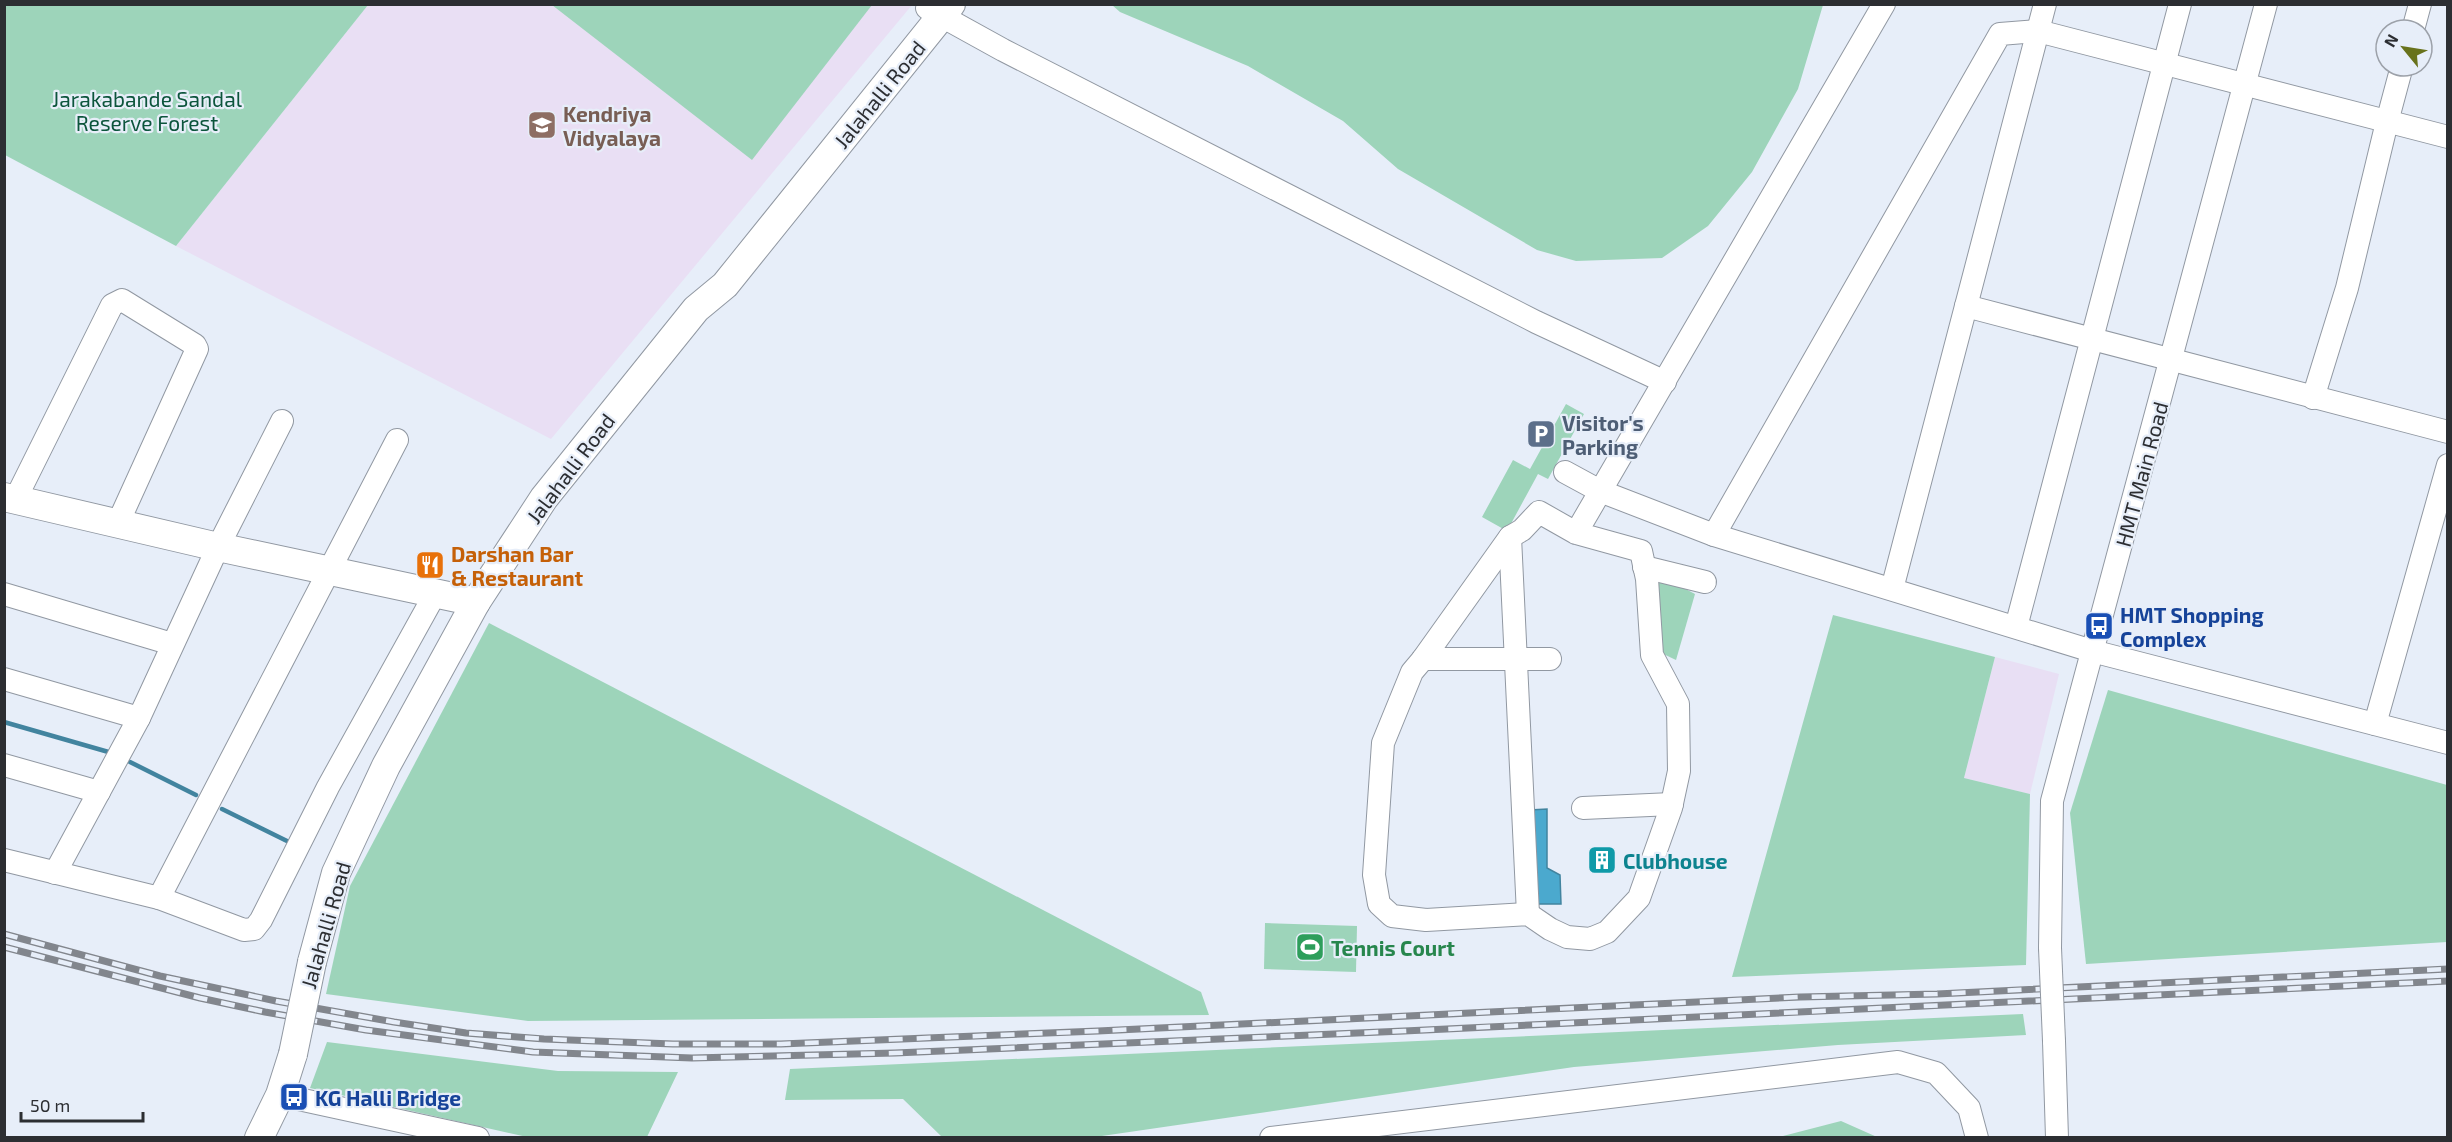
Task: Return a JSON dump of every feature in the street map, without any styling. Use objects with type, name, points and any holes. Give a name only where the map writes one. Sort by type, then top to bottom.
[{"type":"main road","name":"Jalahalli Road","points":[[259,1137],[280,1095],[293,1054],[312,962],[336,873],[386,766],[476,602],[544,498],[696,309],[725,285],[937,8]]},
{"type":"main road","points":[[10,498],[218,548],[476,602]]},
{"type":"street","points":[[1576,533],[1884,4]]},
{"type":"street","points":[[1892,589],[2045,4]]},
{"type":"street","points":[[2016,627],[2180,4]]},
{"type":"street","name":"HMT Main Road","points":[[2057,1137],[2050,948],[2052,801],[2266,4]]},
{"type":"street","points":[[937,8],[1003,50],[1536,322],[1665,382]]},
{"type":"street","points":[[1714,535],[2000,34],[2038,31],[2448,137]]},
{"type":"street","points":[[2313,398],[2348,288],[2399,78]]},
{"type":"street","points":[[10,498],[112,305],[122,300],[195,345],[197,349],[118,523]]},
{"type":"street","points":[[1966,306],[2448,432]]},
{"type":"street","points":[[55,873],[139,718],[218,548],[282,421]]},
{"type":"street","points":[[159,898],[397,440]]},
{"type":"street","points":[[2375,724],[2448,465]]},
{"type":"street","points":[[1565,472],[1600,491],[1714,535],[2092,651],[2448,743]]},
{"type":"street","points":[[1539,512],[1576,533],[1641,551],[1647,579],[1652,655],[1678,704],[1679,771],[1672,804],[1639,898],[1607,932],[1590,939],[1567,937],[1528,914],[1426,920],[1392,916],[1379,904],[1374,875],[1383,743],[1412,672],[1424,659],[1510,537],[1522,530],[1539,512]]},
{"type":"street","points":[[1510,537],[1528,914]]},
{"type":"street","points":[[1644,567],[1705,582]]},
{"type":"street","points":[[4,594],[172,644]]},
{"type":"street","points":[[4,860],[159,898],[244,930],[254,929],[261,920],[328,787],[435,594]]},
{"type":"street","points":[[1424,659],[1550,659]]},
{"type":"street","points":[[4,680],[139,718]]},
{"type":"street","points":[[4,765],[99,792]]},
{"type":"street","points":[[1583,808],[1672,804]]},
{"type":"street","points":[[1271,1137],[1898,1062],[1936,1073],[1969,1108],[1977,1137]]},
{"type":"street","points":[[280,1095],[478,1137]]},
{"type":"shaded area","name":"Kendriya Vidyalaya","points":[[368,5],[912,5],[551,439],[176,246]]},
{"type":"shaded area","points":[[1995,657],[2059,674],[2030,794],[1964,778]]},
{"type":"green space","name":"Jarakabande Sandal Reserve Forest","points":[[4,5],[368,5],[176,246],[5,155]]},
{"type":"green space","points":[[552,5],[872,5],[752,160]]},
{"type":"green space","points":[[1112,5],[1823,5],[1798,89],[1752,172],[1708,226],[1662,258],[1576,261],[1537,250],[1398,169],[1343,121],[1248,66],[1120,12]]},
{"type":"green space","points":[[1566,404],[1584,414],[1548,479],[1538,474],[1507,531],[1482,517],[1513,460],[1530,469]]},
{"type":"green space","points":[[1657,574],[1695,594],[1676,660],[1657,651]]},
{"type":"green space","points":[[1833,615],[1995,657],[1964,778],[2030,794],[2026,965],[1732,977]]},
{"type":"green space","points":[[489,623],[1201,992],[1209,1015],[528,1021],[326,994],[350,886]]},
{"type":"green space","points":[[2108,690],[2447,785],[2447,942],[2086,964],[2070,813]]},
{"type":"green space","name":"Tennis Court","points":[[1265,923],[1357,926],[1356,972],[1264,969]]},
{"type":"green space","points":[[2023,1014],[2026,1035],[1838,1045],[1574,1067],[1095,1137],[942,1137],[903,1099],[785,1100],[790,1069]]},
{"type":"green space","points":[[327,1042],[558,1071],[678,1072],[647,1137],[527,1137],[310,1088]]},
{"type":"green space","points":[[1841,1121],[1877,1137],[1781,1137],[1783,1136]]},
{"type":"water","points":[[1547,809],[1547,868],[1560,875],[1561,904],[1534,904],[1530,810]]},
{"type":"waterway","points":[[4,722],[112,753]]},
{"type":"waterway","points":[[130,762],[196,795]]},
{"type":"waterway","points":[[222,809],[287,841]]},
{"type":"railway","points":[[4,934],[160,976],[276,1001],[394,1022],[466,1033],[544,1039],[673,1044],[781,1044],[1098,1031],[2448,969]]},
{"type":"railway","points":[[4,947],[200,998],[366,1030],[533,1052],[692,1058],[895,1053],[1404,1031],[2448,981]]},
{"type":"place","name":"Kendriya Vidyalaya","points":[[542,125]]},
{"type":"place","name":"Visitor's Parking","points":[[1541,434]]},
{"type":"place","name":"Darshan Bar & Restaurant","points":[[430,565]]},
{"type":"place","name":"HMT Shopping Complex","points":[[2099,626]]},
{"type":"place","name":"Clubhouse","points":[[1602,860]]},
{"type":"place","name":"Tennis Court","points":[[1310,947]]},
{"type":"place","name":"KG Halli Bridge","points":[[294,1097]]}]
